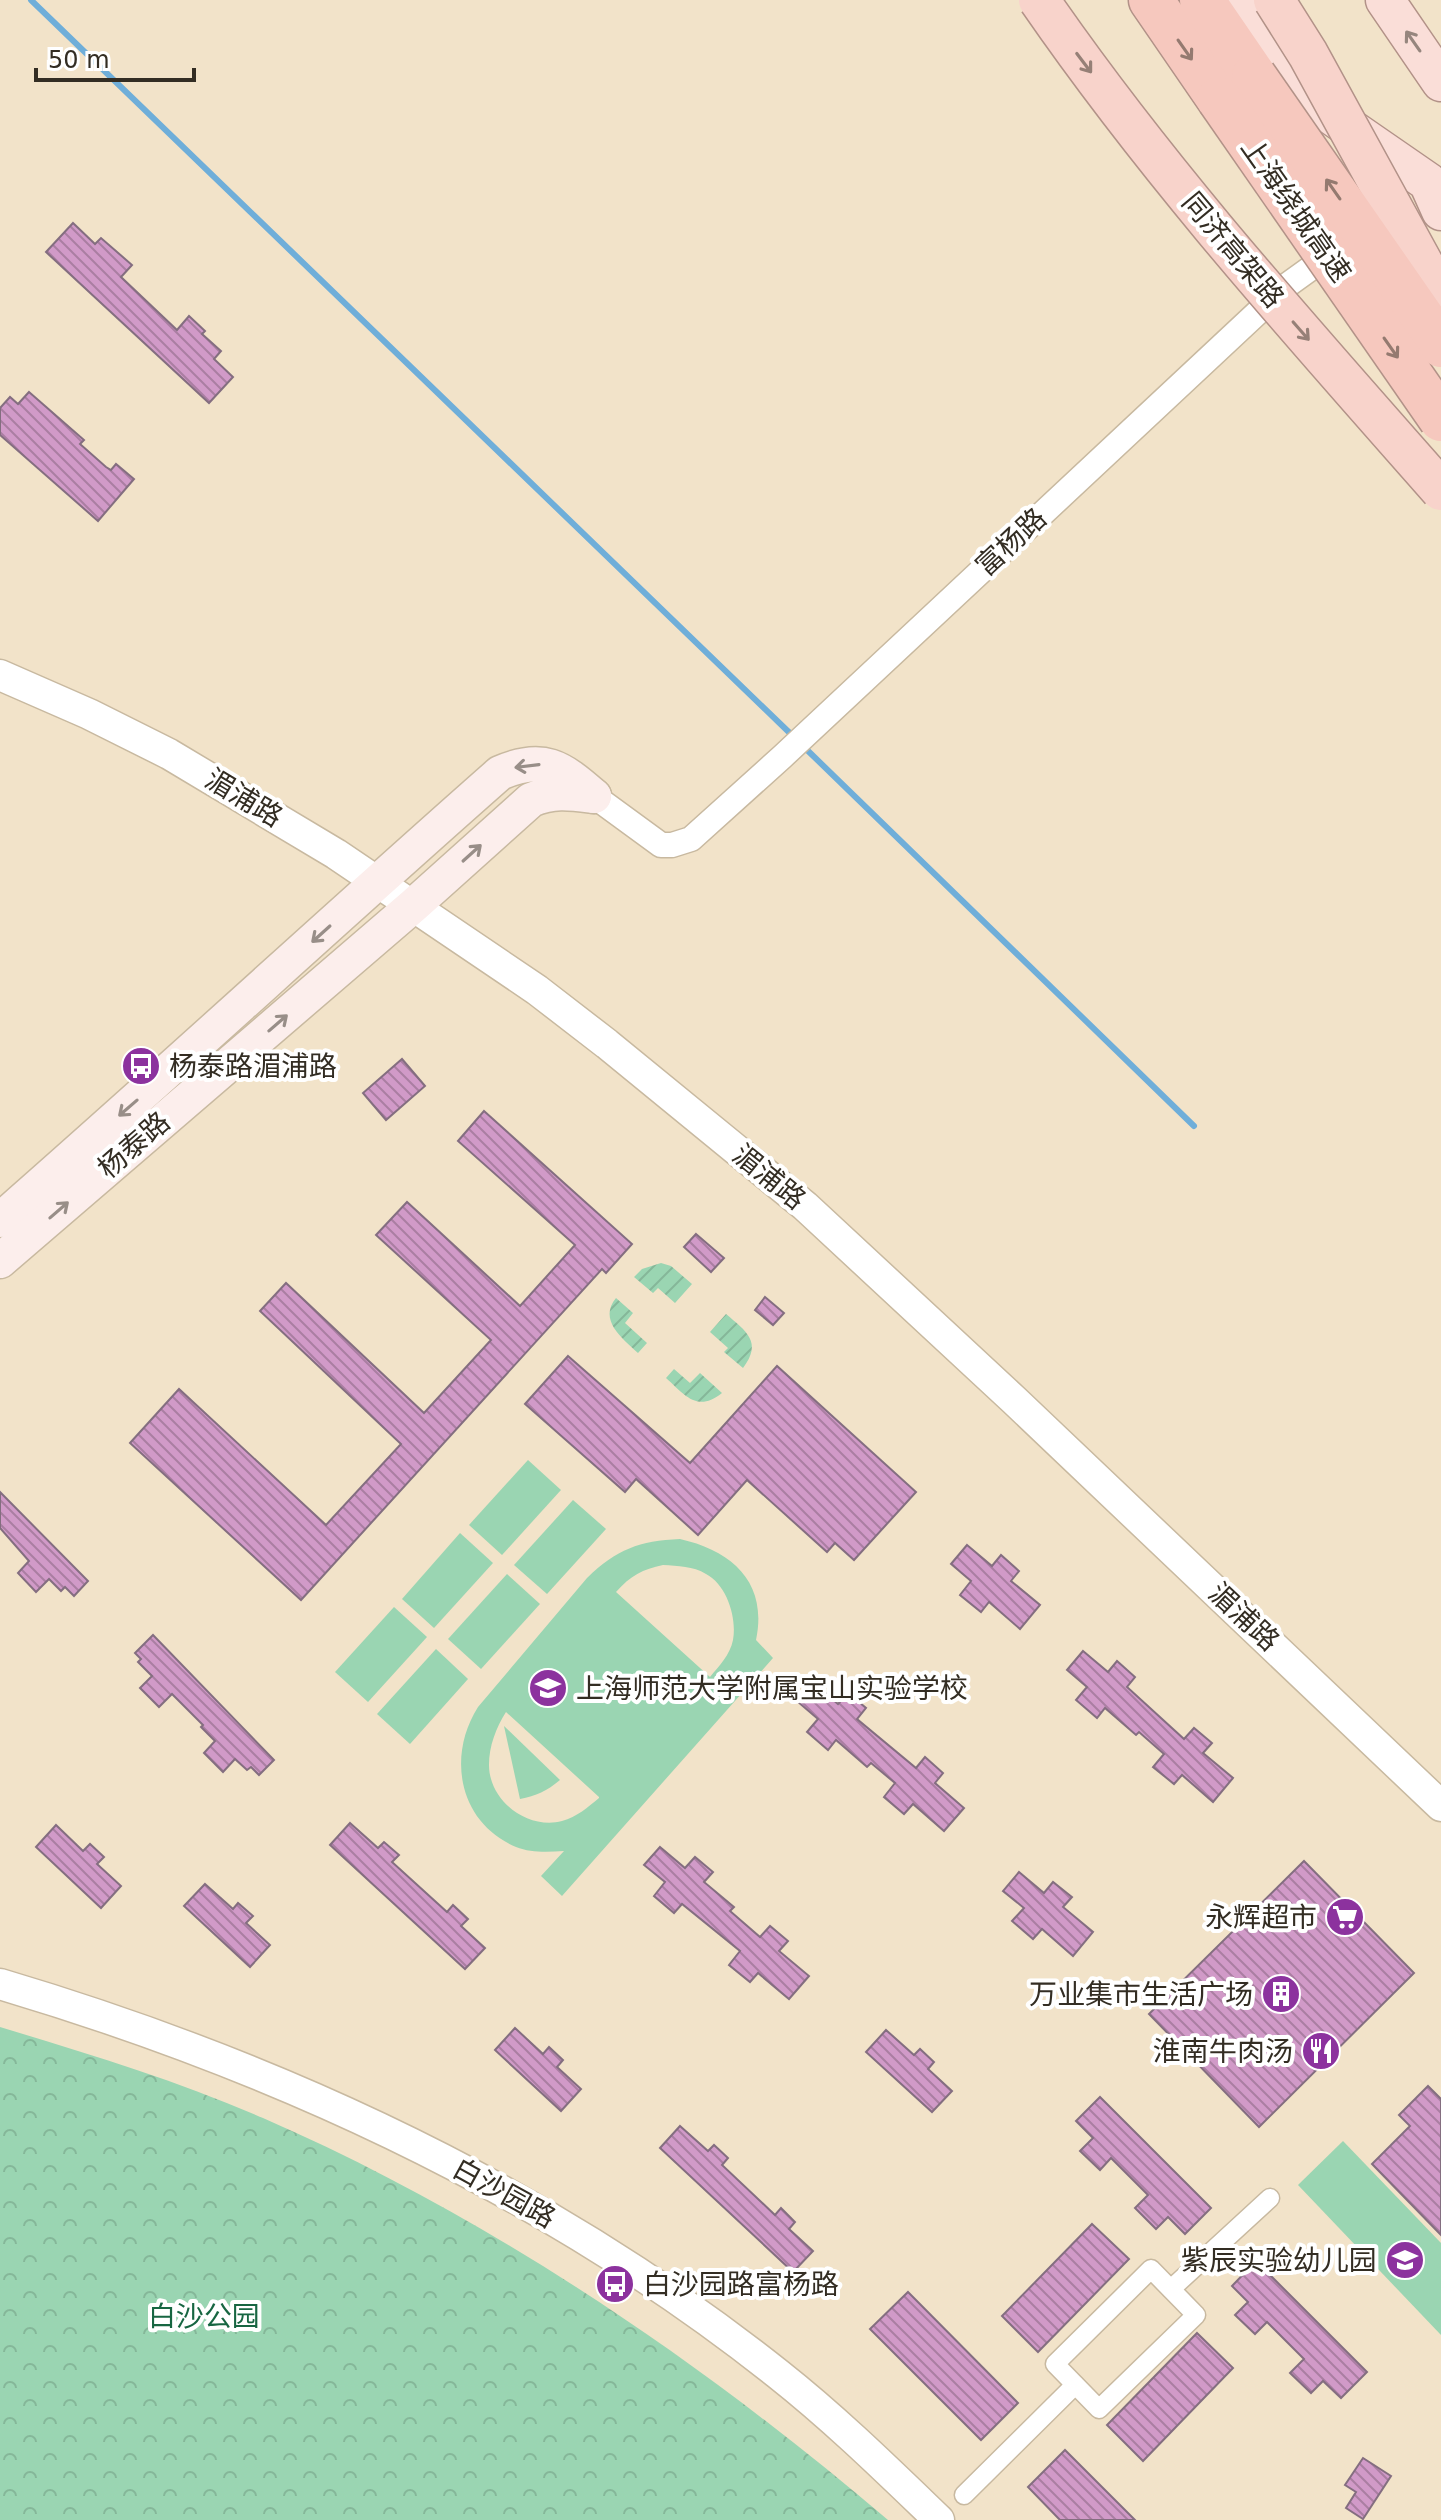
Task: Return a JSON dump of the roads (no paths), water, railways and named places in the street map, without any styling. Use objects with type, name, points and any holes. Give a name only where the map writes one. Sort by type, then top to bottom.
[{"type":"highway","name":"同济高架路","points":[[1039,0],[1145,145],[1196,208],[1441,490]]},
{"type":"highway","name":"上海绕城高速","points":[[1151,0],[1441,419]]},
{"type":"highway","name":"上海绕城高速","points":[[1202,0],[1441,345]]},
{"type":"highway","points":[[1274,0],[1308,54],[1441,297]]},
{"type":"main road","points":[[1247,0],[1331,115],[1437,189]]},
{"type":"main road","points":[[1385,0],[1441,82]]},
{"type":"main road","name":"杨泰路","points":[[0,1220],[500,773],[521,764],[547,764],[570,775],[594,796]]},
{"type":"main road","name":"杨泰路","points":[[0,1261],[414,905],[531,800],[546,793],[594,796]]},
{"type":"street","name":"富杨路","points":[[594,796],[650,840],[661,845],[691,839],[1286,286],[1437,189]]},
{"type":"street","name":"湄浦路","points":[[0,675],[169,754],[414,905],[537,990],[607,1044],[805,1206],[1441,1806]]},
{"type":"street","name":"白沙园路","points":[[0,1984],[213,2055],[390,2133],[462,2168],[540,2212],[629,2268],[778,2374],[866,2450],[939,2520]]},
{"type":"street","points":[[1171,2289],[1270,2198]]},
{"type":"street","points":[[1151,2269],[1196,2315],[1099,2409],[1075,2385],[1055,2364],[1151,2269]]},
{"type":"street","points":[[964,2495],[1075,2385]]},
{"type":"waterway","points":[[31,0],[796,739]]},
{"type":"waterway","points":[[804,747],[1194,1126]]},
{"type":"place","name":"杨泰路湄浦路","points":[[141,1066]]},
{"type":"place","name":"上海师范大学附属宝山实验学校","points":[[548,1688]]},
{"type":"place","name":"永辉超市","points":[[1345,1917]]},
{"type":"place","name":"万业集市生活广场","points":[[1281,1994]]},
{"type":"place","name":"淮南牛肉汤","points":[[1321,2051]]},
{"type":"place","name":"紫辰实验幼儿园","points":[[1405,2260]]},
{"type":"place","name":"白沙园路富杨路","points":[[615,2284]]},
{"type":"park label","name":"白沙公园","points":[[204,2316]]}]
